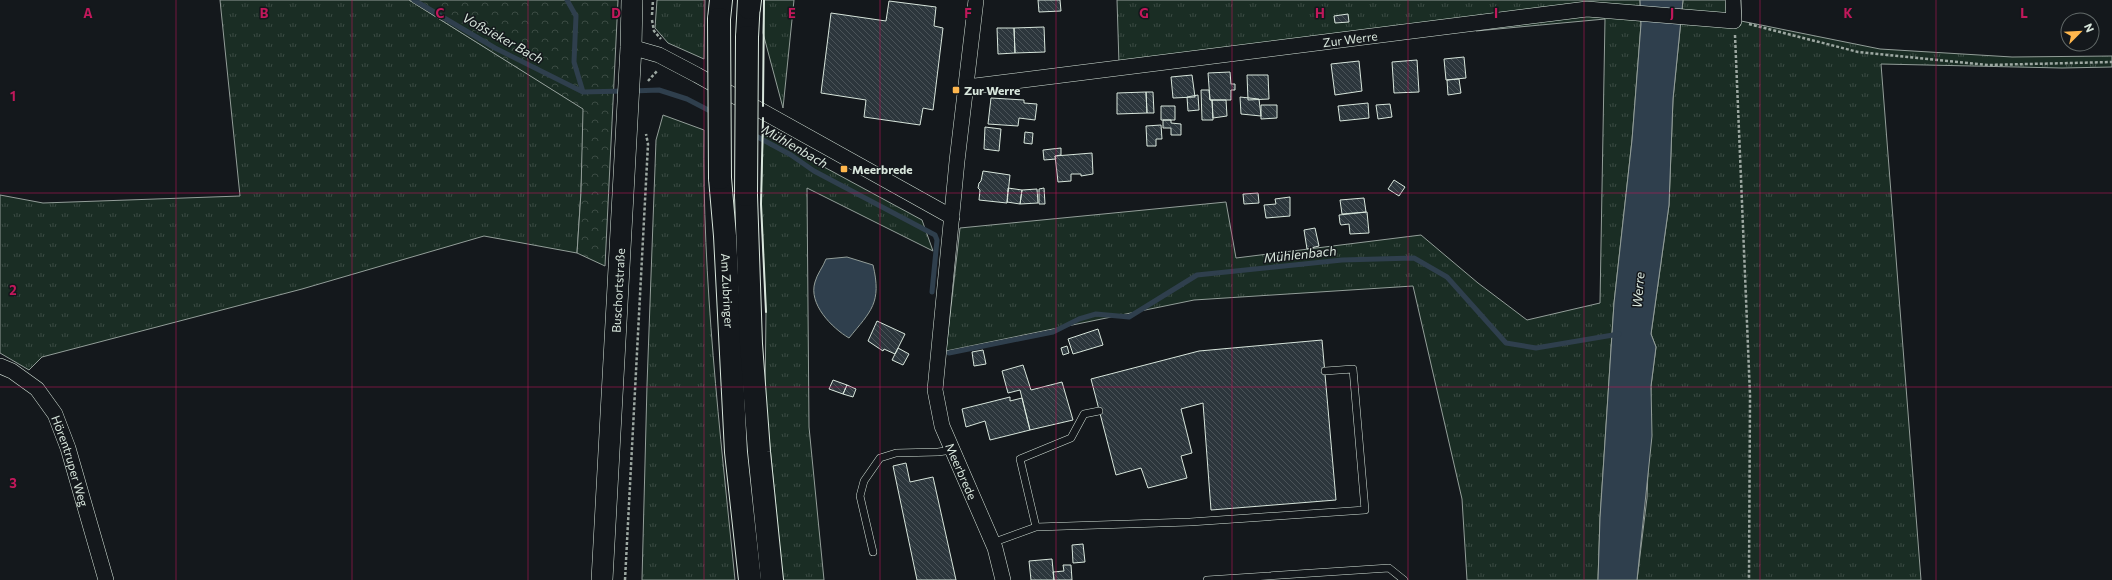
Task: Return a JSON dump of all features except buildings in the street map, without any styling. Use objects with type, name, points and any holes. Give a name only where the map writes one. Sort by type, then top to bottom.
[{"type":"highway","name":"Am Zubringer","points":[[749,3],[747,37],[746,195],[756,421],[772,580]]},
{"type":"highway","name":"Am Zubringer","points":[[720,9],[720,178],[725,236],[736,452],[750,580]]},
{"type":"main road","name":"Buschortstraße","points":[[602,580],[628,111],[632,0]]},
{"type":"street","name":"Meerbrede","points":[[976,0],[935,390],[942,426],[992,543],[1003,580]]},
{"type":"street","points":[[1734,0],[1734,21]]},
{"type":"street","name":"Zur Werre","points":[[967,87],[1587,9],[1614,10],[1734,21]]},
{"type":"street","points":[[631,47],[659,55],[697,75],[952,217]]},
{"type":"street","name":"Hörentruper Weg","points":[[0,366],[12,371],[37,389],[55,414],[68,448],[106,580]]},
{"type":"lane","points":[[992,543],[1036,527],[1190,522],[1365,510],[1353,369],[1325,372]]},
{"type":"lane","points":[[1036,527],[1020,459],[1071,438],[1084,414],[1099,411]]},
{"type":"lane","points":[[873,552],[860,496],[864,481],[880,458],[896,453],[938,452],[952,450]]},
{"type":"lane","points":[[1208,580],[1389,568],[1404,580]]},
{"type":"path","points":[[1749,580],[1750,395],[1734,21],[1858,52],[1988,65],[2112,62]]},
{"type":"path","points":[[625,580],[648,144],[646,131]]},
{"type":"green space","points":[[220,0],[409,0],[584,109],[577,253],[484,236],[302,289],[42,357],[29,370],[0,353],[0,195],[43,203],[240,196]]},
{"type":"green space","points":[[409,0],[618,0],[605,266],[577,253],[581,192],[583,109]]},
{"type":"green space","points":[[657,0],[705,0],[704,59],[668,43],[655,28]]},
{"type":"green space","points":[[764,0],[794,0],[783,108],[763,33]]},
{"type":"green space","points":[[1117,0],[1640,0],[1641,24],[1632,140],[1614,303],[1600,518],[1598,580],[1467,580],[1462,499],[1413,286],[1194,300],[946,351],[960,228],[1226,202],[1236,258],[1421,235],[1478,283],[1527,320],[1600,303],[1605,19],[1476,31],[1476,20],[1119,64]]},
{"type":"green space","points":[[1683,0],[1741,0],[1741,21],[1880,49],[2012,57],[2112,56],[2112,67],[2062,68],[1881,64],[1921,580],[1637,580],[1647,498],[1651,386],[1656,347],[1651,334],[1669,205],[1673,99]]},
{"type":"green space","points":[[663,115],[704,130],[704,186],[709,299],[718,412],[735,580],[642,580],[647,385],[656,140]]},
{"type":"green space","points":[[763,134],[922,220],[933,251],[807,188],[809,427],[824,580],[783,580],[765,396],[766,312],[761,204]]},
{"type":"water","name":"Werre","points":[[1640,0],[1683,0],[1673,99],[1669,205],[1651,334],[1656,347],[1651,386],[1652,436],[1637,580],[1598,580],[1600,518],[1614,303],[1632,140],[1641,24]]},
{"type":"water","points":[[847,257],[873,265],[876,289],[873,306],[849,338],[842,334],[829,322],[823,314],[815,299],[814,290],[816,279],[826,259]]},
{"type":"waterway","name":"Voßsieker Bach","points":[[414,0],[495,48],[583,92],[624,91]]},
{"type":"waterway","points":[[567,0],[576,16],[574,62],[583,92]]},
{"type":"waterway","name":"Mühlenbach","points":[[632,91],[659,90],[687,99],[714,113]]},
{"type":"waterway","name":"Mühlenbach","points":[[752,134],[791,155],[814,171],[935,235],[937,240],[932,292]]},
{"type":"waterway","name":"Mühlenbach","points":[[949,353],[1053,332],[1079,319],[1096,314],[1129,317],[1197,275],[1342,260],[1414,258],[1447,277],[1506,343],[1536,348],[1619,334]]},
{"type":"wall","points":[[763,106],[764,0]]},
{"type":"wall","points":[[763,118],[761,204],[766,312]]},
{"type":"place","name":"Zur Werre","points":[[956,90]]},
{"type":"place","name":"Meerbrede","points":[[844,169]]}]
